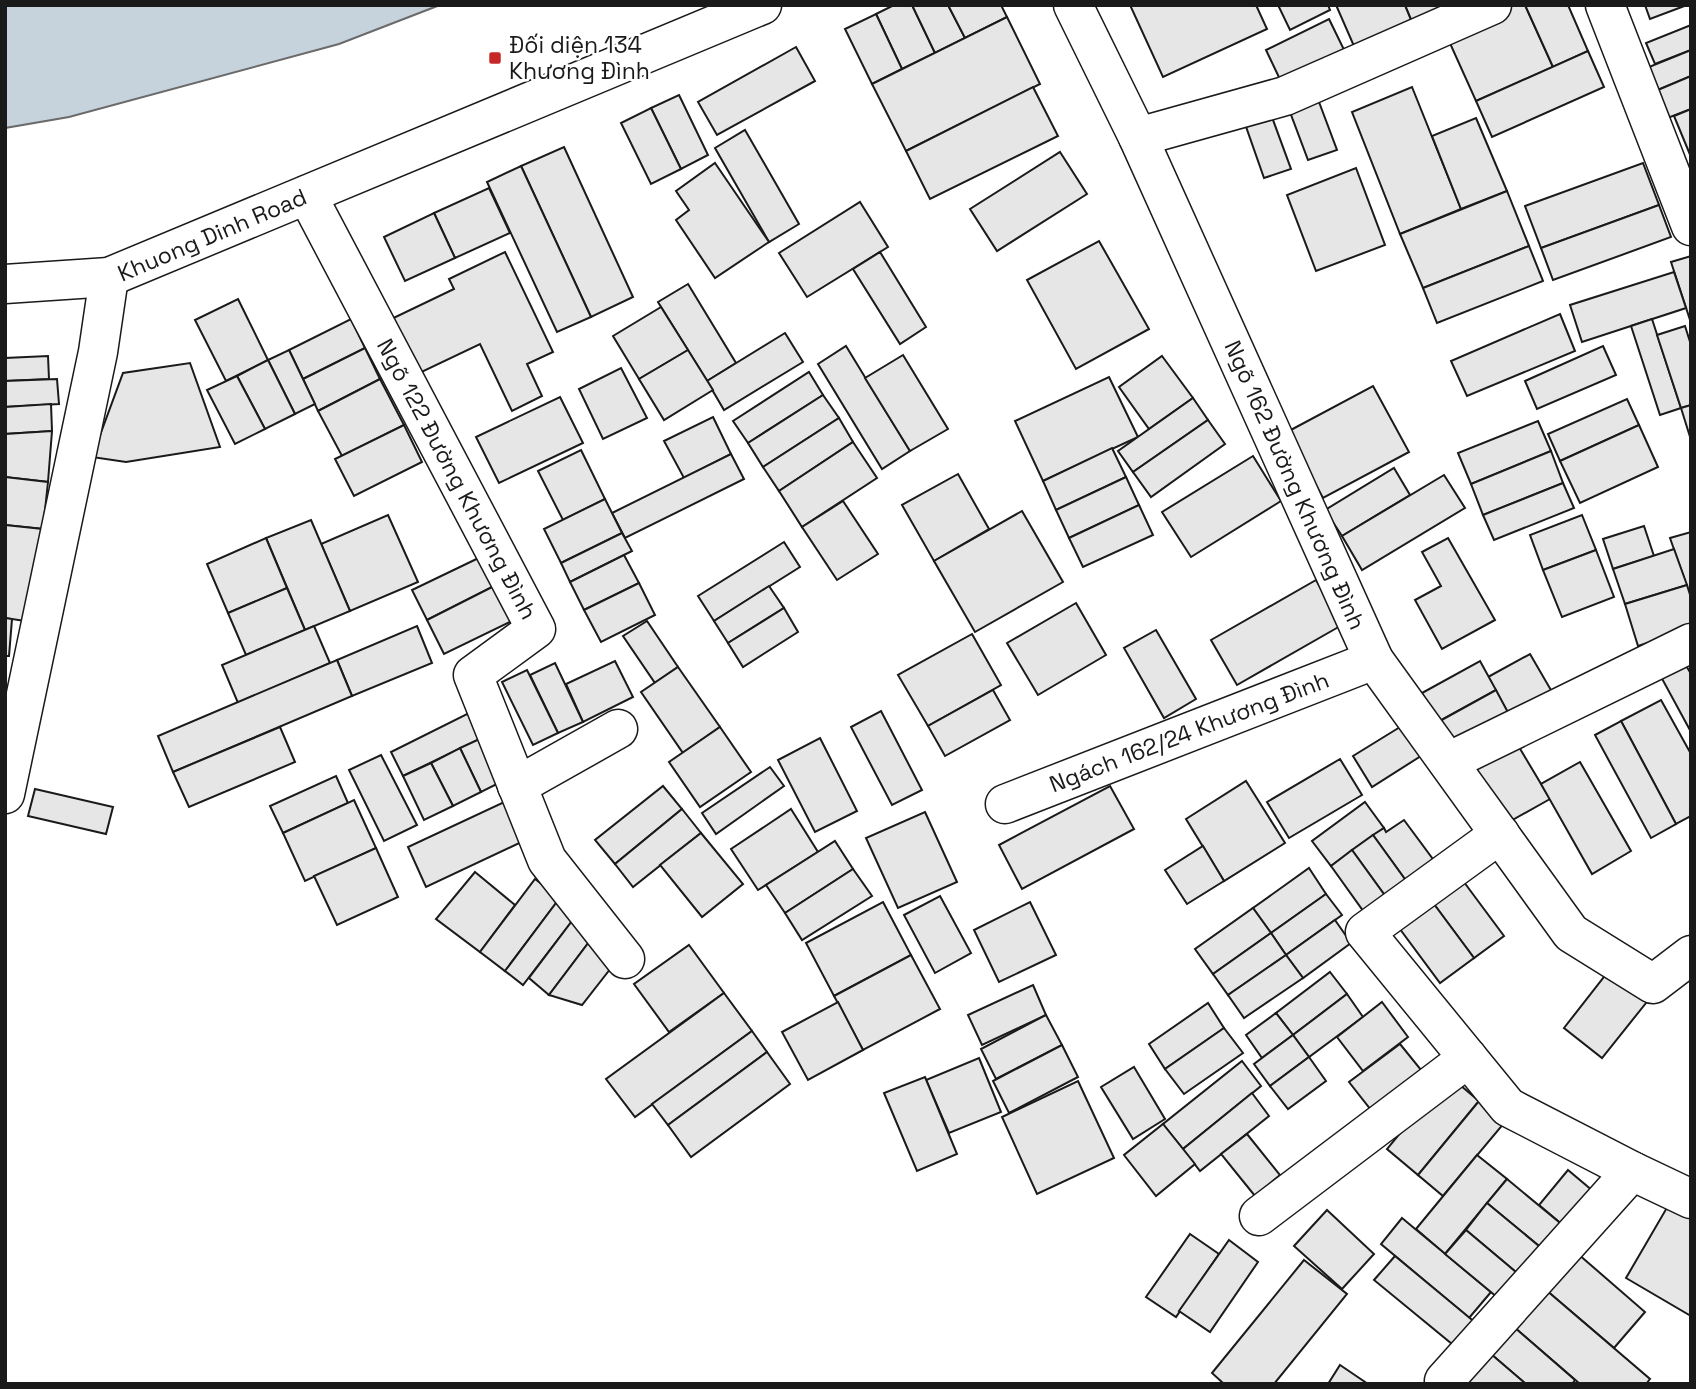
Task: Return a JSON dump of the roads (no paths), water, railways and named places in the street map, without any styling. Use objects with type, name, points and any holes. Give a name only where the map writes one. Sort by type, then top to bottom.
[{"type":"main road","name":"Khuong Dinh Road","points":[[5,794],[98,352],[109,277],[762,5]]},
{"type":"main road","name":"Ngõ 162 Đường Khương Đình","points":[[1073,5],[1138,137],[1374,660],[1571,933],[1653,984],[1691,956]]},
{"type":"main road","points":[[1138,137],[1285,96],[1492,5]]},
{"type":"main road","points":[[1605,5],[1691,226]]},
{"type":"main road","name":"Ngõ 122 Đường Khương Đình","points":[[307,195],[536,629],[472,675],[547,860],[625,959]]},
{"type":"main road","points":[[5,284],[109,277]]},
{"type":"main road","points":[[1448,762],[1691,643]]},
{"type":"main road","name":"Ngách 162/24 Khương Đình","points":[[1004,804],[1374,660]]},
{"type":"main road","points":[[517,786],[618,729]]},
{"type":"main road","points":[[1500,834],[1365,932],[1508,1107],[1691,1199]]},
{"type":"main road","points":[[1259,1216],[1468,1058]]},
{"type":"main road","points":[[1444,1381],[1632,1171]]},
{"type":"place","name":"Đối diện 134 Khương Đình","points":[[495,58]]}]
